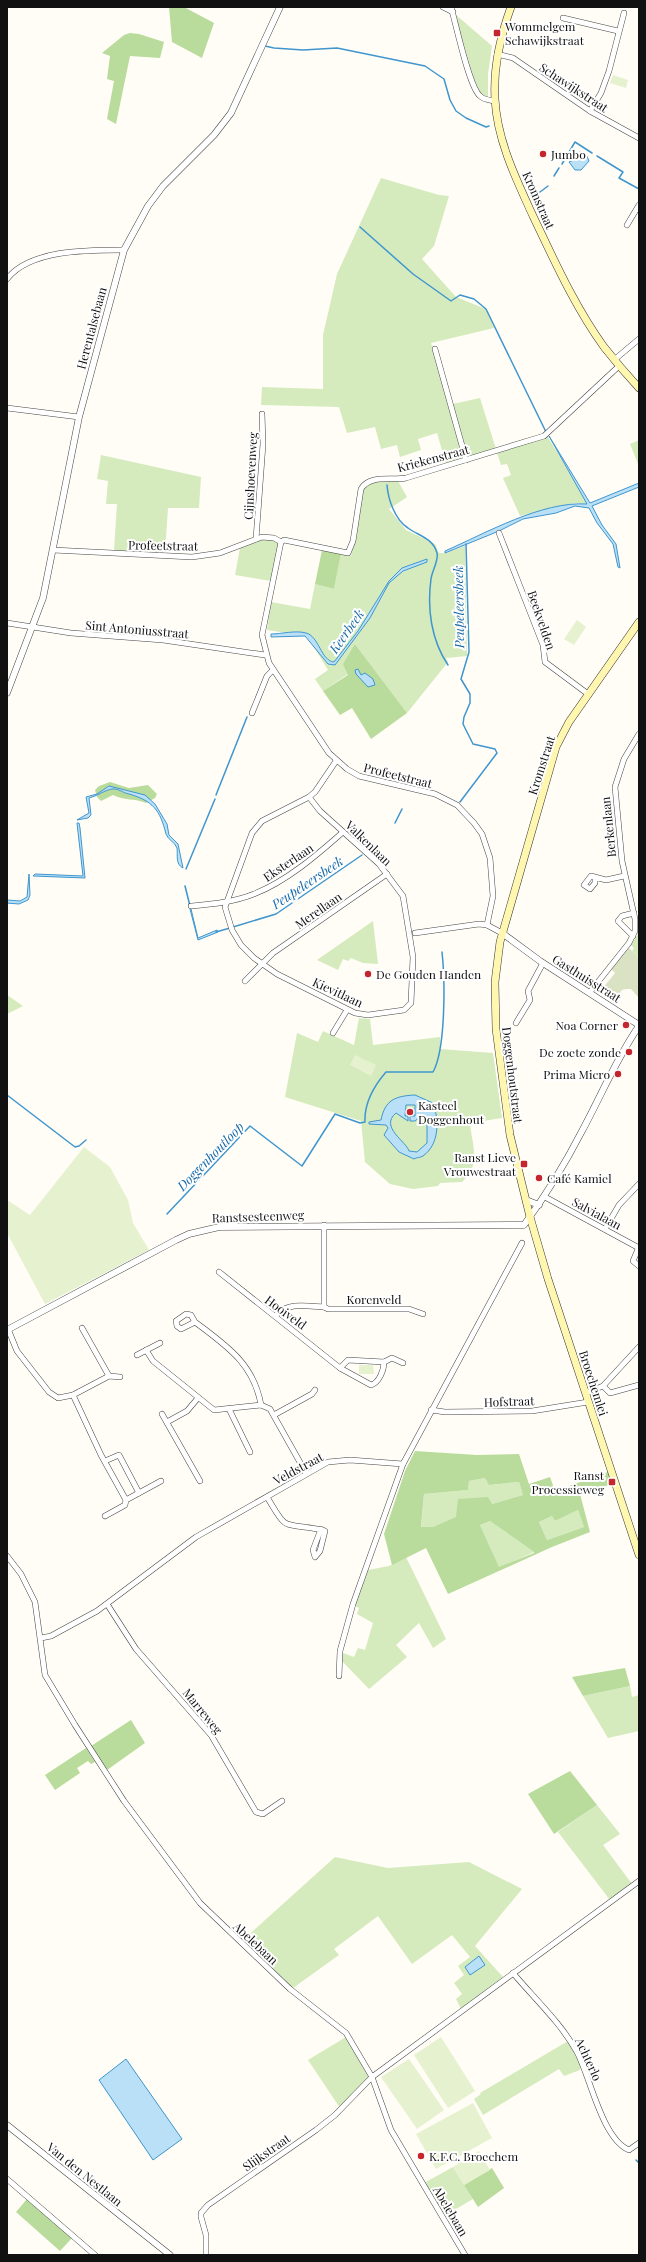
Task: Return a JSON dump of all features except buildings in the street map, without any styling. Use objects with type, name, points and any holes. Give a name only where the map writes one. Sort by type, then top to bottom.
[{"type":"main road","name":"Kromstraat","points":[[512,7],[501,36],[497,54],[495,101],[504,147],[528,204],[580,309],[617,363],[639,388]]},
{"type":"main road","name":"Kromstraat","points":[[502,933],[551,760],[569,722],[639,622]]},
{"type":"main road","name":"Doggenhoutstraat","points":[[502,933],[496,976],[496,1029],[510,1135],[530,1217]]},
{"type":"main road","name":"Broechemlei","points":[[530,1217],[548,1279],[639,1555]]},
{"type":"street","name":"Herentalsebaan","points":[[7,693],[33,628],[43,598],[79,417],[124,250],[148,206],[159,191],[214,135],[230,114],[280,7]]},
{"type":"street","points":[[443,7],[452,9],[478,94],[482,98],[495,101]]},
{"type":"street","points":[[590,112],[601,93],[609,71],[618,31],[624,13]]},
{"type":"street","points":[[563,18],[618,31]]},
{"type":"street","name":"Schawijkstraat","points":[[497,54],[512,58],[590,112],[639,138]]},
{"type":"street","points":[[627,226],[639,205]]},
{"type":"street","points":[[7,280],[26,264],[48,256],[124,250]]},
{"type":"street","name":"Kriekenstraat","points":[[280,542],[284,540],[348,553],[353,541],[361,489],[365,484],[376,480],[406,478],[550,432],[639,339]]},
{"type":"street","points":[[435,349],[466,460]]},
{"type":"street","points":[[7,408],[79,417]]},
{"type":"street","name":"Cijnshoevenweg","points":[[256,539],[263,444],[262,414]]},
{"type":"street","name":"Beekvelden","points":[[499,533],[542,645],[544,662],[588,694]]},
{"type":"street","name":"Profeetstraat","points":[[53,550],[192,557],[220,553],[256,539],[268,537],[280,542],[263,630],[266,655],[273,670],[336,761],[359,776],[434,794],[445,799],[457,805],[482,834],[490,858],[493,896],[487,925]]},
{"type":"street","name":"Sint Antoniusstraat","points":[[7,623],[33,628],[163,640],[266,655]]},
{"type":"street","points":[[252,713],[267,676],[273,670]]},
{"type":"street","name":"Berkenlaan","points":[[633,936],[636,924],[624,876],[616,818],[615,788],[624,758],[639,734]]},
{"type":"street","points":[[226,901],[252,833],[257,826],[262,821],[309,797],[315,792],[336,761]]},
{"type":"street","name":"Valkenlaan","points":[[309,797],[320,811],[379,864],[403,896],[412,933]]},
{"type":"street","name":"Eksterlaan","points":[[190,906],[226,901],[253,894],[274,885],[321,852],[343,832]]},
{"type":"street","name":"Merellaan","points":[[261,964],[386,874]]},
{"type":"street","points":[[595,879],[606,880],[624,876]]},
{"type":"street","name":"Kievitlaan","points":[[226,901],[227,918],[236,940],[261,964],[347,1010],[360,1015],[373,1015],[404,1010],[411,1003],[413,957],[412,933]]},
{"type":"street","points":[[590,992],[633,936],[618,921],[622,916],[634,913]]},
{"type":"street","points":[[412,933],[475,924],[487,925],[502,933]]},
{"type":"street","name":"Gasthuisstraat","points":[[502,933],[544,963],[639,1025]]},
{"type":"street","name":"Gasthuisstraat","points":[[516,1023],[530,1000],[528,991],[544,963]]},
{"type":"street","points":[[245,981],[261,964]]},
{"type":"street","points":[[333,1033],[347,1010]]},
{"type":"street","name":"Ranstsesteenweg","points":[[8,1330],[189,1234],[228,1226],[324,1225],[524,1227],[545,1197],[582,1131],[626,1044],[639,1025]]},
{"type":"street","points":[[605,1229],[619,1205],[639,1184]]},
{"type":"street","name":"Salvialaan","points":[[545,1197],[639,1247]]},
{"type":"street","points":[[526,1200],[539,1205]]},
{"type":"street","points":[[324,1225],[324,1307]]},
{"type":"street","points":[[339,1676],[340,1651],[352,1604],[402,1464],[522,1243]]},
{"type":"street","points":[[639,1247],[633,1261],[639,1266]]},
{"type":"street","name":"Hooiveld","points":[[219,1272],[259,1305],[276,1315],[340,1368],[371,1385],[376,1383],[384,1368],[384,1362]]},
{"type":"street","name":"Korenveld","points":[[276,1315],[285,1307],[324,1307],[328,1309],[409,1309],[423,1314]]},
{"type":"street","points":[[195,1322],[244,1363],[258,1388],[261,1405]]},
{"type":"street","points":[[82,1328],[109,1376]]},
{"type":"street","points":[[8,1330],[12,1342]]},
{"type":"street","points":[[7,1338],[12,1342],[53,1396],[58,1398],[73,1395],[109,1376],[120,1377]]},
{"type":"street","points":[[137,1354],[160,1343]]},
{"type":"street","points":[[586,1393],[603,1386],[639,1346]]},
{"type":"street","points":[[146,1350],[153,1361],[214,1410],[261,1405],[270,1409],[306,1473]]},
{"type":"street","points":[[340,1368],[348,1360],[384,1362],[392,1358],[403,1363]]},
{"type":"street","points":[[603,1386],[610,1393],[614,1393],[639,1384]]},
{"type":"street","points":[[274,1415],[312,1394],[315,1390]]},
{"type":"street","points":[[73,1395],[126,1500]]},
{"type":"street","points":[[167,1422],[187,1411],[198,1398]]},
{"type":"street","name":"Hofstraat","points":[[431,1410],[445,1412],[532,1410],[588,1402]]},
{"type":"street","points":[[230,1409],[250,1452]]},
{"type":"street","points":[[162,1414],[200,1481]]},
{"type":"street","points":[[105,1461],[119,1455],[139,1493]]},
{"type":"street","name":"Veldstraat","points":[[41,1638],[51,1636],[107,1604],[181,1547],[306,1473],[337,1460],[402,1464]]},
{"type":"street","points":[[105,1516],[125,1505],[126,1500],[160,1481]]},
{"type":"street","points":[[267,1497],[280,1519],[287,1525],[321,1529]]},
{"type":"street","points":[[7,1556],[24,1580],[35,1602],[41,1638]]},
{"type":"street","name":"Marreweg","points":[[107,1604],[136,1649],[211,1735],[256,1812],[263,1814],[282,1801]]},
{"type":"street","name":"Abelebaan","points":[[41,1638],[45,1675],[103,1769],[162,1853],[200,1903],[290,1989],[346,2033],[372,2077],[391,2130],[465,2255]]},
{"type":"street","points":[[372,2077],[639,1882]]},
{"type":"street","name":"Achterlo","points":[[514,1973],[572,2044],[585,2071],[601,2115],[614,2136],[629,2150],[639,2143]]},
{"type":"street","name":"Slijkstraat","points":[[206,2255],[206,2235],[201,2217],[204,2209],[316,2130],[340,2110],[372,2077]]},
{"type":"street","name":"Van den Nestlaan","points":[[7,2124],[170,2255]]},
{"type":"street","points":[[7,2179],[95,2255]]},
{"type":"street","name":"Van den Nestlaan","points":[[150,2240],[164,2255]]},
{"type":"green space","points":[[169,7],[184,7],[214,23],[202,58],[172,42]]},
{"type":"green space","points":[[455,14],[492,46],[488,74],[488,98],[481,93],[474,79]]},
{"type":"green space","points":[[130,33],[139,34],[164,42],[160,58],[130,56],[116,124],[107,119],[114,81],[107,79],[110,56],[102,53],[124,35]]},
{"type":"green space","points":[[613,75],[628,80],[626,88],[610,83]]},
{"type":"green space","points":[[381,178],[439,195],[449,196],[434,246],[422,259],[456,297],[486,309],[494,328],[431,343],[448,405],[480,398],[496,449],[446,464],[437,433],[418,439],[421,450],[400,457],[397,445],[381,449],[375,427],[347,433],[339,407],[261,405],[262,387],[323,389],[323,335],[337,274]]},
{"type":"green space","points":[[548,437],[588,504],[575,503],[520,516],[503,478],[511,475],[507,464],[501,465],[497,453]]},
{"type":"green space","points":[[639,440],[639,463],[638,464],[630,444]]},
{"type":"green space","points":[[101,455],[201,477],[199,508],[168,508],[165,552],[114,551],[117,504],[106,504],[108,481],[97,479]]},
{"type":"green space","points":[[398,481],[407,497],[389,509],[406,530],[435,544],[439,553],[446,553],[465,546],[467,656],[446,658],[448,662],[407,713],[355,644],[348,674],[323,691],[315,679],[328,670],[307,636],[267,630],[271,602],[310,609],[315,584],[334,589],[341,554],[351,556],[364,487],[372,482]]},
{"type":"green space","points":[[261,539],[274,540],[279,543],[271,581],[235,575],[240,548]]},
{"type":"green space","points":[[322,550],[341,554],[334,589],[315,584]]},
{"type":"green space","points":[[577,620],[586,627],[574,645],[564,639]]},
{"type":"green space","points":[[355,644],[407,713],[371,739],[352,708],[340,715],[323,691],[348,675],[343,664]]},
{"type":"green space","points":[[110,782],[129,788],[148,785],[157,794],[155,798],[146,803],[113,795],[101,801],[97,797],[95,790],[99,786]]},
{"type":"green space","points":[[639,917],[639,958],[632,951],[634,948],[631,945],[637,936]]},
{"type":"green space","points":[[373,921],[378,964],[363,963],[351,958],[348,961],[343,959],[338,970],[317,960]]},
{"type":"green space","points":[[629,948],[639,958],[639,998],[631,989],[626,989],[622,990],[618,1000],[604,991],[603,988],[615,973],[611,969]]},
{"type":"green space","points":[[7,995],[23,1006],[7,1014]]},
{"type":"green space","points":[[359,1018],[370,1019],[373,1045],[440,1037],[440,1049],[493,1053],[502,1118],[470,1123],[474,1147],[474,1161],[468,1175],[462,1182],[440,1183],[438,1186],[413,1189],[390,1184],[365,1162],[361,1121],[285,1097],[297,1033],[318,1042],[323,1031],[354,1045]]},
{"type":"green space","points":[[355,1055],[376,1065],[371,1076],[350,1065]]},
{"type":"green space","points":[[84,1147],[110,1167],[128,1200],[133,1223],[149,1250],[45,1304],[7,1233],[7,1200],[30,1215]]},
{"type":"green space","points":[[359,1365],[373,1365],[374,1374],[359,1374]]},
{"type":"green space","points":[[415,1451],[477,1455],[519,1454],[529,1484],[550,1477],[555,1491],[608,1472],[612,1484],[580,1494],[590,1532],[552,1547],[448,1594],[426,1548],[392,1565],[384,1534],[405,1471]],"holes":[[[485,1478],[489,1485],[519,1482],[523,1495],[492,1504],[488,1497],[458,1499],[456,1517],[433,1527],[421,1527],[424,1494],[468,1490],[469,1481]],[[578,1510],[584,1527],[547,1540],[539,1522],[552,1516],[555,1521]],[[490,1521],[534,1553],[499,1567],[480,1525]]]},
{"type":"green space","points":[[485,1478],[490,1485],[519,1482],[523,1495],[492,1504],[433,1527],[421,1528],[424,1494],[468,1490],[469,1481]]},
{"type":"green space","points":[[578,1510],[584,1527],[547,1540],[539,1522],[552,1516],[555,1521]]},
{"type":"green space","points":[[490,1521],[534,1552],[499,1568],[480,1525]]},
{"type":"green space","points":[[406,1557],[446,1639],[433,1648],[419,1623],[396,1645],[407,1657],[369,1689],[342,1661],[343,1653],[354,1657],[358,1648],[365,1650],[373,1623],[357,1614],[359,1608],[355,1606],[368,1570],[389,1566]]},
{"type":"green space","points":[[625,1668],[630,1686],[583,1696],[572,1677]]},
{"type":"green space","points":[[630,1686],[632,1697],[639,1695],[639,1731],[608,1738],[583,1696]]},
{"type":"green space","points":[[131,1720],[145,1743],[107,1770],[91,1746]]},
{"type":"green space","points":[[86,1748],[95,1762],[91,1764],[88,1761],[77,1768],[80,1773],[55,1790],[45,1775]]},
{"type":"green space","points":[[570,1771],[597,1805],[554,1834],[528,1794]]},
{"type":"green space","points":[[597,1805],[620,1834],[603,1845],[632,1884],[610,1900],[558,1832]]},
{"type":"green space","points":[[335,1857],[388,1868],[469,1862],[522,1889],[475,1946],[503,1977],[461,2009],[456,1999],[462,1994],[454,1983],[464,1975],[458,1966],[470,1957],[452,1935],[412,1964],[378,1916],[334,1949],[339,1955],[293,1988],[243,1940]]},
{"type":"green space","points":[[346,2037],[369,2078],[340,2108],[308,2060]]},
{"type":"green space","points":[[441,2037],[475,2091],[448,2108],[414,2055]]},
{"type":"green space","points":[[568,2041],[581,2067],[580,2070],[564,2076],[559,2069],[483,2115],[474,2099],[481,2094],[480,2093]]},
{"type":"green space","points":[[409,2059],[444,2110],[417,2129],[381,2077]]},
{"type":"green space","points":[[473,2103],[492,2138],[436,2169],[416,2134]]},
{"type":"green space","points":[[479,2151],[490,2170],[464,2185],[453,2167]]},
{"type":"green space","points":[[453,2167],[473,2199],[444,2216],[424,2183]]},
{"type":"green space","points":[[492,2168],[504,2188],[478,2207],[464,2185]]},
{"type":"green space","points":[[27,2199],[72,2238],[60,2251],[16,2212]]},
{"type":"water","points":[[579,152],[586,154],[589,161],[581,170],[575,170],[569,162],[576,159]]},
{"type":"water","points":[[549,436],[590,503],[639,483],[639,487],[592,506],[602,525],[616,544],[620,568],[618,567],[613,544],[597,523],[589,508],[575,506],[556,513],[523,519],[499,531],[445,553],[445,551],[496,527],[533,513],[570,504],[587,504]]},
{"type":"water","points":[[427,559],[427,562],[403,571],[389,583],[370,618],[335,665],[328,664],[305,636],[271,637],[271,634],[293,632],[306,633],[314,639],[326,657],[330,661],[334,662],[358,631],[389,581],[402,568]]},
{"type":"water","points":[[358,669],[361,675],[365,673],[373,679],[375,685],[368,687],[356,674],[355,670]]},
{"type":"water","points":[[109,786],[145,795],[155,804],[167,824],[169,835],[178,844],[183,868],[180,866],[177,859],[177,848],[167,836],[158,813],[150,803],[144,800],[116,789],[112,789],[89,798],[91,815],[88,818],[77,820],[89,813],[86,797],[97,794]]},
{"type":"water","points":[[77,823],[79,823],[80,828],[85,878],[33,876],[35,874],[83,876]]},
{"type":"water","points":[[29,874],[30,895],[28,900],[19,904],[7,903],[7,900],[20,901],[27,897]]},
{"type":"water","points":[[190,909],[198,938],[217,930],[218,932],[198,940]]},
{"type":"water","points":[[415,1095],[433,1103],[437,1131],[433,1145],[429,1151],[423,1156],[414,1159],[399,1152],[384,1135],[388,1128],[386,1125],[369,1124],[369,1122],[381,1120],[385,1108],[392,1100]],"holes":[[[406,1105],[415,1105],[415,1116],[410,1116],[410,1121],[415,1121],[422,1115],[427,1118],[427,1143],[417,1152],[409,1151],[395,1134],[391,1124],[392,1118],[396,1113],[408,1121],[408,1116],[405,1116]]]},
{"type":"water","points":[[479,1956],[485,1965],[470,1975],[465,1967]]},
{"type":"water","points":[[126,2059],[182,2139],[153,2160],[99,2080]]},
{"type":"waterway","points":[[265,46],[303,50],[337,48],[425,66],[444,79],[450,100],[456,111],[466,118],[486,127],[489,126]]},
{"type":"waterway","points":[[562,164],[575,142],[592,153]]},
{"type":"waterway","points":[[597,156],[623,172],[619,178],[639,189]]},
{"type":"waterway","points":[[554,176],[559,168]]},
{"type":"waterway","points":[[532,198],[548,186]]},
{"type":"waterway","points":[[360,227],[413,274],[451,301],[460,295],[474,299],[486,309],[546,432]]},
{"type":"waterway","points":[[387,485],[393,509],[399,520],[408,528],[429,541],[437,553],[437,559],[431,579],[430,612],[434,634],[442,655],[448,665]]},
{"type":"waterway","name":"Peupeleersbeek","points":[[460,802],[497,753],[495,749],[473,744],[463,724],[464,717],[470,703],[470,694],[461,679],[469,652],[466,544]]},
{"type":"waterway","name":"Keerbeek","points":[[216,795],[247,717]]},
{"type":"waterway","name":"Keerbeek","points":[[186,869],[215,799]]},
{"type":"waterway","name":"Peupeleersbeek","points":[[395,823],[402,809]]},
{"type":"waterway","name":"Peupeleersbeek","points":[[233,927],[276,914],[362,855]]},
{"type":"waterway","name":"Peupeleersbeek","points":[[185,886],[190,906]]},
{"type":"waterway","name":"Peupeleersbeek","points":[[216,932],[230,928]]},
{"type":"waterway","name":"Doggenhoutloop","points":[[167,1214],[250,1126],[302,1166],[335,1114],[360,1123],[365,1122],[368,1102],[378,1083],[386,1072],[433,1072],[440,1047],[444,1014],[442,952]]},
{"type":"waterway","points":[[7,1095],[75,1147],[79,1146],[86,1140]]},
{"type":"waterway","points":[[636,2160],[639,2163]]},
{"type":"place","name":"Wommelgem Schawijkstraat","points":[[497,33]]},
{"type":"place","name":"Jumbo","points":[[543,154]]},
{"type":"place","name":"De Gouden Handen","points":[[368,974]]},
{"type":"place","name":"Noa Corner","points":[[626,1025]]},
{"type":"place","name":"De zoete zonde","points":[[629,1052]]},
{"type":"place","name":"Prima Micro","points":[[618,1074]]},
{"type":"place","name":"Kasteel Doggenhout","points":[[410,1112]]},
{"type":"place","name":"Ranst Lieve Vrouwestraat","points":[[524,1164]]},
{"type":"place","name":"Café Kamiel","points":[[539,1178]]},
{"type":"place","name":"Ranst Processieweg","points":[[612,1482]]},
{"type":"place","name":"K.F.C. Broechem","points":[[421,2156]]}]
